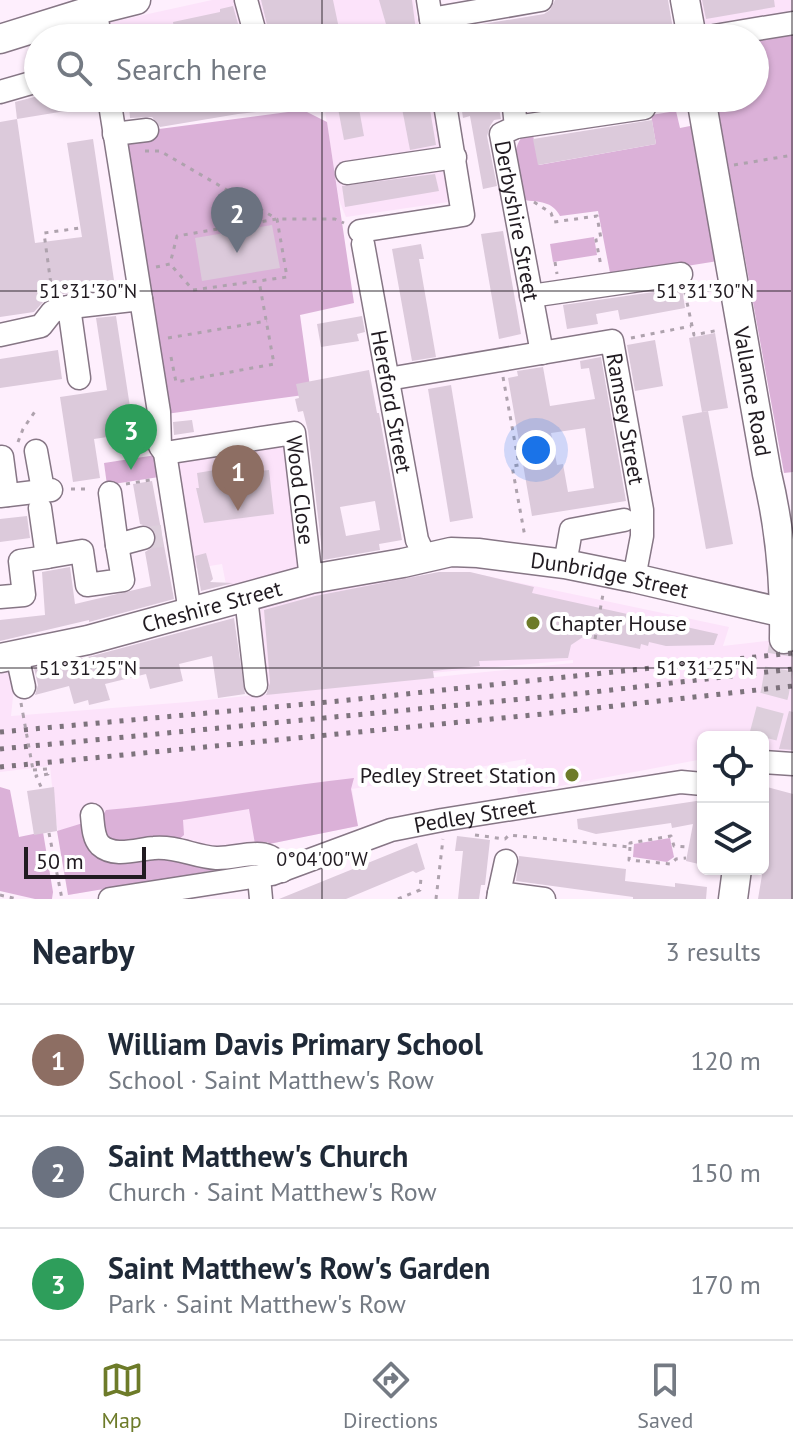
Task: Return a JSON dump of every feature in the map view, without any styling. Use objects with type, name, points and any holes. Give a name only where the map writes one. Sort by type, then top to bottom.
[{"type":"main road","points":[[42,24],[95,5],[136,0]]},
{"type":"main road","points":[[685,0],[697,24]]},
{"type":"main road","points":[[0,39],[24,30]]},
{"type":"main road","name":"Vallance Road","points":[[698,112],[715,172],[781,540],[786,623]]},
{"type":"main road","name":"Dunbridge Street","points":[[425,557],[451,552],[565,564],[634,578],[786,623]]},
{"type":"main road","name":"Cheshire Street","points":[[9,656],[88,640],[311,579],[425,557]]},
{"type":"main road","points":[[733,899],[736,875]]},
{"type":"street","points":[[246,0],[253,24]]},
{"type":"street","points":[[431,19],[541,0]]},
{"type":"street","points":[[769,27],[793,23]]},
{"type":"street","points":[[0,92],[24,85]]},
{"type":"street","points":[[111,112],[159,412],[160,446],[165,453],[161,536],[190,612]]},
{"type":"street","points":[[362,238],[463,215],[447,112]]},
{"type":"street","name":"Derbyshire Street","points":[[514,112],[516,127],[501,134],[542,353]]},
{"type":"street","points":[[516,127],[617,112]]},
{"type":"street","points":[[116,142],[147,130]]},
{"type":"street","points":[[347,173],[455,157]]},
{"type":"street","name":"Hereford Street","points":[[362,238],[417,540],[425,557]]},
{"type":"street","points":[[531,296],[681,274]]},
{"type":"street","points":[[0,335],[41,326],[61,303],[141,299]]},
{"type":"street","points":[[61,303],[79,378]]},
{"type":"street","name":"Ramsey Street","points":[[388,379],[612,341],[642,510],[642,536],[634,578]]},
{"type":"street","name":"Wood Close","points":[[165,453],[294,433],[311,579]]},
{"type":"street","points":[[19,453],[4,496],[45,496]]},
{"type":"street","points":[[19,453],[45,496],[47,557]]},
{"type":"street","points":[[0,597],[24,595],[20,561],[82,551],[87,585],[123,580],[110,493]]},
{"type":"street","points":[[565,564],[571,530],[624,520]]},
{"type":"street","points":[[117,545],[161,536]]},
{"type":"street","points":[[246,597],[256,685]]},
{"type":"street","points":[[9,656],[23,697]]},
{"type":"street","points":[[769,762],[793,764]]},
{"type":"street","name":"Pedley Street","points":[[110,899],[260,888],[282,871],[391,830],[681,782],[697,783]]},
{"type":"street","points":[[92,815],[100,846],[110,850],[121,852],[170,847],[213,858],[265,854],[278,860],[282,871]]},
{"type":"street","points":[[506,861],[499,896],[544,899]]},
{"type":"path","points":[[116,142],[160,151],[277,219]]},
{"type":"path","points":[[715,172],[730,166],[793,155]]},
{"type":"path","points":[[513,204],[540,204],[551,213],[554,222],[597,216],[601,239],[596,240],[604,284]]},
{"type":"path","points":[[170,264],[193,290],[287,277],[277,219]]},
{"type":"path","points":[[170,264],[177,236],[277,219],[335,219],[362,238]]},
{"type":"path","points":[[61,303],[44,233],[80,228]]},
{"type":"path","points":[[137,271],[170,264]]},
{"type":"path","points":[[681,274],[694,335],[743,326]]},
{"type":"path","points":[[170,352],[176,382],[274,364],[259,281]]},
{"type":"path","points":[[168,338],[267,321]]},
{"type":"path","points":[[612,341],[692,325]]},
{"type":"path","points":[[500,361],[519,465],[512,466],[528,558]]},
{"type":"path","points":[[19,453],[17,445],[23,429],[36,410]]},
{"type":"path","points":[[595,639],[604,587]]},
{"type":"path","points":[[23,697],[33,770],[45,772],[36,776],[42,789]]},
{"type":"path","points":[[49,833],[62,899]]},
{"type":"path","points":[[436,899],[445,835]]},
{"type":"path","points":[[474,835],[505,839],[509,835],[630,847]]},
{"type":"path","points":[[686,858],[676,859],[671,864],[629,860],[630,843],[671,836],[674,846],[688,847]]},
{"type":"path","points":[[398,899],[420,890],[421,877]]},
{"type":"path","points":[[0,895],[17,899]]},
{"type":"shaded area","points":[[212,0],[414,0],[418,24],[107,24]]},
{"type":"shaded area","points":[[698,0],[793,0],[793,11],[702,24]]},
{"type":"shaded area","points":[[793,29],[793,472],[784,473],[719,112],[769,112],[769,35]]},
{"type":"shaded area","points":[[288,112],[307,112],[327,122],[354,303],[300,315],[311,394],[166,414],[121,134]]},
{"type":"shaded area","points":[[325,112],[435,112],[448,202],[346,217],[339,200]]},
{"type":"shaded area","points":[[676,112],[680,128],[695,125],[718,261],[611,278],[598,211],[560,216],[549,205],[523,200],[516,168],[516,151],[522,137],[533,135],[539,165],[656,144],[651,115]]},
{"type":"shaded area","points":[[594,237],[597,255],[553,262],[550,244]]},
{"type":"shaded area","points":[[293,436],[309,579],[229,600],[222,564],[185,570],[166,458]]},
{"type":"shaded area","points":[[156,455],[159,477],[107,485],[104,463]]},
{"type":"shaded area","points":[[468,572],[729,627],[723,646],[793,638],[793,751],[769,751],[769,731],[697,731],[697,760],[518,794],[515,777],[524,774],[526,759],[352,789],[358,826],[269,844],[258,843],[265,862],[68,895],[50,766],[0,772],[0,650],[18,648],[11,716],[188,702],[573,663],[573,660],[268,688],[260,606],[355,581]]},
{"type":"shaded area","points":[[354,778],[351,789],[358,826],[269,844],[255,844],[249,809],[183,820],[184,835],[176,842],[110,841],[102,826],[106,810]]},
{"type":"shaded area","points":[[0,787],[10,790],[19,837],[43,832],[52,899],[35,899],[0,891]]},
{"type":"shaded area","points":[[83,823],[86,835],[143,855],[252,864],[68,895],[57,831]]},
{"type":"shaded area","points":[[670,838],[674,857],[667,862],[633,857],[634,844]]},
{"type":"building","points":[[261,0],[333,0],[338,24],[267,24]]},
{"type":"building","points":[[379,0],[412,0],[415,24],[386,24]]},
{"type":"building","points":[[555,0],[668,0],[672,24],[483,24],[544,14]]},
{"type":"building","points":[[702,0],[774,0],[775,7],[706,19]]},
{"type":"building","points":[[233,6],[238,24],[173,24],[220,12],[220,9]]},
{"type":"building","points":[[24,100],[24,112],[60,112],[17,119],[15,102]]},
{"type":"building","points":[[130,112],[257,112],[160,127],[152,117],[130,118]]},
{"type":"building","points":[[339,112],[360,112],[364,136],[344,140]]},
{"type":"building","points":[[403,112],[430,112],[436,145],[410,150]]},
{"type":"building","points":[[462,112],[500,112],[501,119],[494,120],[487,136],[497,186],[483,189],[470,116],[463,118]]},
{"type":"building","points":[[17,119],[35,243],[82,237],[67,143],[93,139],[115,287],[42,297],[43,302],[34,312],[0,317],[0,122]]},
{"type":"building","points":[[652,120],[656,144],[538,165],[533,139]]},
{"type":"building","points":[[435,174],[439,191],[345,207],[342,186]]},
{"type":"building","points":[[272,225],[280,268],[202,281],[195,238]]},
{"type":"building","points":[[503,231],[521,334],[499,339],[481,234]]},
{"type":"building","points":[[421,244],[424,259],[419,259],[436,357],[412,361],[392,249]]},
{"type":"building","points":[[682,288],[685,308],[620,320],[618,310],[596,314],[598,324],[567,329],[563,305]]},
{"type":"building","points":[[116,316],[134,433],[94,439],[100,478],[73,482],[60,397],[107,390],[96,318]]},
{"type":"building","points":[[362,316],[365,332],[357,334],[359,341],[321,347],[317,324]]},
{"type":"building","points":[[715,333],[728,408],[702,412],[689,338]]},
{"type":"building","points":[[655,340],[663,386],[635,391],[627,345]]},
{"type":"building","points":[[58,350],[62,379],[0,388],[0,359]]},
{"type":"building","points":[[601,357],[626,501],[532,516],[508,378],[518,376],[517,371],[543,367],[550,406],[595,399],[589,368],[581,369],[580,361]],"holes":[[[585,428],[594,488],[568,492],[563,464],[557,465],[551,433]]]},
{"type":"building","points":[[369,370],[402,540],[379,544],[380,550],[323,560],[308,431],[303,411],[298,412],[296,384]],"holes":[[[375,501],[380,530],[346,536],[340,507]]]},
{"type":"building","points":[[451,385],[473,518],[450,522],[428,389]]},
{"type":"building","points":[[708,411],[733,544],[706,549],[682,416]]},
{"type":"building","points":[[192,420],[194,432],[174,435],[173,422]]},
{"type":"building","points":[[146,435],[148,451],[128,455],[125,438]]},
{"type":"building","points":[[215,470],[216,475],[269,470],[274,514],[204,523],[196,488],[199,488],[197,473]]},
{"type":"building","points":[[152,481],[174,599],[89,622],[0,641],[0,620],[45,615],[42,572],[70,567],[75,604],[151,586],[145,552],[153,547],[157,535],[152,528],[140,524],[133,484]]},
{"type":"building","points":[[27,516],[30,538],[0,542],[0,519]]},
{"type":"building","points":[[206,553],[213,579],[210,582],[233,583],[201,591],[195,556]]},
{"type":"building","points":[[439,572],[470,572],[534,587],[532,593],[718,634],[714,645],[666,646],[649,642],[648,646],[641,644],[640,649],[583,637],[571,645],[568,658],[479,661],[480,666],[433,671],[434,678],[266,695],[270,683],[264,610],[315,596]]},
{"type":"building","points":[[234,618],[245,694],[218,698],[212,656],[179,664],[183,681],[150,689],[146,674],[105,684],[110,700],[89,705],[88,700],[74,704],[69,686],[35,695],[38,685],[34,668],[92,656]]},
{"type":"building","points":[[789,711],[793,712],[793,750],[779,749]]},
{"type":"building","points":[[54,787],[57,831],[34,835],[27,791]]},
{"type":"building","points":[[769,788],[793,794],[793,899],[758,899],[762,875],[769,875]]},
{"type":"building","points":[[697,801],[697,864],[686,861],[693,824],[672,828],[671,823],[596,834],[578,829],[577,819]]},
{"type":"building","points":[[457,836],[490,840],[485,885],[481,885],[479,899],[458,899],[463,851],[455,851]]},
{"type":"building","points":[[417,843],[425,869],[416,873],[413,871],[346,899],[279,899]]},
{"type":"building","points":[[519,856],[626,869],[625,881],[707,887],[706,899],[633,899],[516,881]]},
{"type":"tunnel","points":[[143,538],[162,536]]},
{"type":"tunnel","points":[[765,731],[784,639]]},
{"type":"railway","points":[[0,732],[339,701],[793,653]]},
{"type":"railway","points":[[0,749],[585,693],[793,669]]},
{"type":"railway","points":[[0,767],[543,714],[793,686]]},
{"type":"place","name":"Saint Matthew's Church","points":[[237,253]]},
{"type":"place","name":"Saint Matthew's Row's Garden","points":[[131,470]]},
{"type":"place","name":"William Davis Primary School","points":[[238,511]]},
{"type":"place","name":"Chapter House","points":[[533,623]]},
{"type":"place","name":"Pedley Street Station","points":[[572,775]]}]
